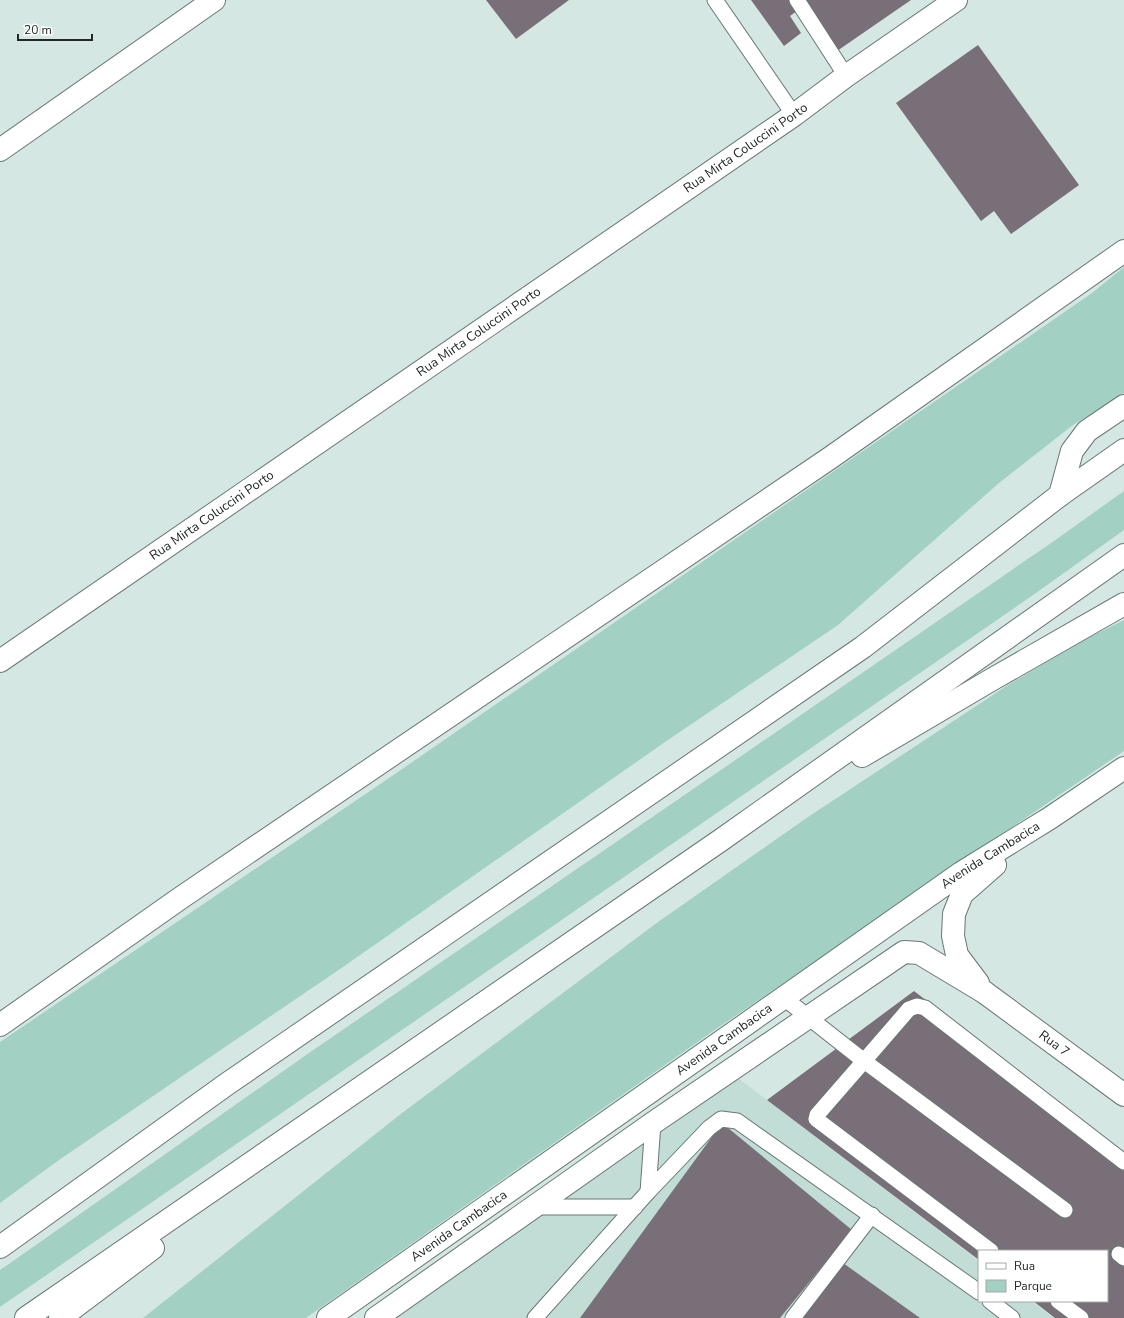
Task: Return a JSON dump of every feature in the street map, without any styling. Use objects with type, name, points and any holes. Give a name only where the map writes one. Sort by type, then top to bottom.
[{"type":"main road","points":[[0,150],[214,0]]},
{"type":"main road","name":"Rua Mirta Coluccini Porto","points":[[0,661],[794,115],[846,76],[956,0]]},
{"type":"main road","points":[[0,1025],[182,897],[830,458],[1124,251]]},
{"type":"main road","points":[[1060,495],[1072,451],[1087,431],[1124,406]]},
{"type":"main road","points":[[0,1247],[227,1084],[863,647],[1060,495],[1124,450]]},
{"type":"main road","points":[[26,1318],[722,840],[1124,555]]},
{"type":"main road","points":[[722,840],[991,680],[1124,604]]},
{"type":"main road","name":"Avenida Cambacica","points":[[328,1318],[961,873],[1050,818],[1124,768]]},
{"type":"main road","points":[[984,992],[957,955],[953,936],[954,914],[962,894],[1050,818]]},
{"type":"main road","points":[[376,1318],[653,1123],[904,952],[918,953],[984,992]]},
{"type":"main road","name":"Rua 7","points":[[984,992],[1124,1095]]},
{"type":"main road","points":[[60,1318],[414,1051]]},
{"type":"lane","points":[[714,0],[794,115]]},
{"type":"lane","points":[[797,0],[846,76]]},
{"type":"lane","points":[[784,998],[864,1061],[1065,1210]]},
{"type":"lane","points":[[990,1250],[816,1119],[817,1115],[909,1009],[917,1006],[925,1008],[1124,1162]]},
{"type":"lane","points":[[535,1318],[648,1192],[709,1128],[721,1119],[738,1121],[978,1291]]},
{"type":"lane","points":[[648,1192],[653,1123]]},
{"type":"lane","points":[[535,1207],[635,1207]]},
{"type":"lane","points":[[793,1318],[872,1216]]},
{"type":"lane","points":[[991,1302],[1012,1318]]},
{"type":"lane","points":[[1059,1302],[1080,1318]]},
{"type":"shaded area","points":[[730,1072],[978,1260],[978,1302],[1032,1302],[1054,1318],[388,1318]]},
{"type":"green space","points":[[1124,267],[1124,393],[1073,425],[999,483],[838,625],[665,742],[343,967],[59,1160],[0,1203],[0,1042],[392,776],[1092,293]]},
{"type":"green space","points":[[1124,491],[1124,530],[1036,593],[0,1307],[0,1270],[309,1053],[1054,541]]},
{"type":"green space","points":[[1124,620],[1124,751],[716,1029],[306,1318],[143,1318],[402,1113],[658,922],[805,819],[1008,685],[1084,640]]},
{"type":"building","points":[[486,0],[569,0],[516,39]]},
{"type":"building","points":[[751,0],[911,0],[837,51],[805,5],[790,16],[801,33],[784,46]]},
{"type":"building","points":[[978,45],[1079,185],[1011,234],[994,211],[981,221],[896,103]]},
{"type":"building","points":[[914,991],[1124,1152],[1124,1318],[1055,1318],[1034,1302],[1108,1302],[1108,1250],[978,1250],[978,1259],[767,1100]]},
{"type":"building","points":[[722,1123],[852,1230],[780,1318],[580,1318]]},
{"type":"building","points":[[843,1263],[920,1318],[801,1318]]}]
